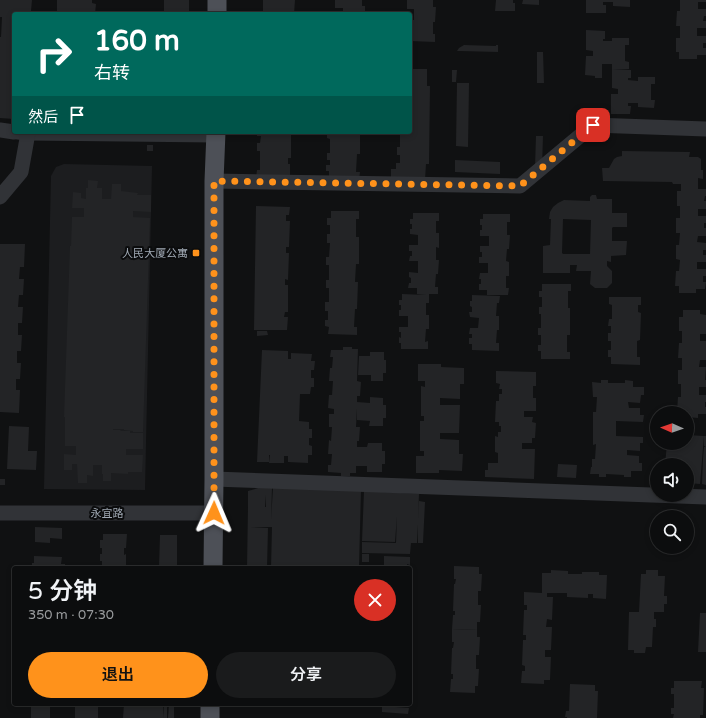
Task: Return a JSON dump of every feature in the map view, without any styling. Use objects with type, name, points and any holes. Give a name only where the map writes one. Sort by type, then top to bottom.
[{"type":"main road","points":[[217,0],[217,12]]},
{"type":"main road","points":[[213,566],[214,181],[216,134]]},
{"type":"main road","points":[[210,706],[210,718]]},
{"type":"street","points":[[214,181],[520,186],[593,125],[706,129]]},
{"type":"street","points":[[0,130],[12,131]]},
{"type":"street","points":[[0,197],[21,172],[20,134]]},
{"type":"street","points":[[214,479],[706,497]]},
{"type":"street","name":"永宜路","points":[[0,513],[214,513]]},
{"type":"shaded area","points":[[64,164],[152,166],[145,490],[44,489],[51,176],[56,167]]},
{"type":"building","points":[[0,0],[32,0],[31,11],[12,12],[12,119],[0,118],[0,37],[2,17],[0,17]]},
{"type":"building","points":[[57,0],[92,0],[92,3],[96,4],[95,12],[57,12]]},
{"type":"building","points":[[164,0],[189,0],[189,12],[164,12]]},
{"type":"building","points":[[263,0],[295,0],[294,12],[263,12]]},
{"type":"building","points":[[335,0],[362,0],[362,6],[365,6],[365,12],[343,12],[343,8],[335,8]]},
{"type":"building","points":[[407,0],[433,0],[433,7],[436,7],[435,22],[433,22],[435,42],[412,41],[412,20],[414,20],[414,9],[407,9]]},
{"type":"building","points":[[496,0],[513,0],[513,3],[515,3],[515,11],[495,11]]},
{"type":"building","points":[[523,0],[539,0],[539,5],[522,4]]},
{"type":"building","points":[[586,0],[630,0],[630,7],[613,6],[613,2],[603,2],[603,5],[606,5],[606,13],[586,13]]},
{"type":"building","points":[[680,0],[706,0],[706,2],[698,2],[698,9],[706,9],[706,16],[704,16],[703,21],[706,21],[706,28],[697,28],[697,36],[706,36],[706,43],[703,43],[703,48],[706,48],[706,55],[697,55],[697,59],[679,59],[679,52],[676,52],[676,38],[680,38],[680,26],[676,26],[677,11],[680,11]]},
{"type":"building","points":[[586,30],[605,31],[605,39],[603,39],[603,41],[612,41],[612,38],[629,38],[629,45],[625,45],[625,61],[629,62],[629,69],[612,69],[612,64],[602,64],[602,78],[595,78],[595,76],[585,75],[586,56],[593,56],[593,51],[586,50]]},
{"type":"building","points":[[464,45],[498,45],[498,52],[457,51]]},
{"type":"building","points":[[537,52],[543,52],[544,83],[537,83]]},
{"type":"building","points":[[412,69],[427,69],[427,86],[430,86],[429,164],[426,164],[425,180],[391,180],[391,169],[396,169],[396,163],[400,163],[400,155],[397,155],[397,147],[400,147],[400,134],[412,134]]},
{"type":"building","points":[[612,69],[631,70],[631,78],[628,78],[628,80],[638,81],[638,77],[655,77],[655,84],[651,84],[651,100],[655,100],[654,108],[638,107],[638,103],[628,103],[628,106],[631,106],[630,114],[611,114],[611,94],[618,94],[618,89],[612,88]]},
{"type":"building","points":[[452,70],[457,70],[456,82],[452,82]]},
{"type":"building","points":[[457,83],[469,83],[468,147],[456,146]]},
{"type":"building","points":[[257,134],[291,134],[291,158],[288,158],[288,164],[290,164],[290,178],[256,178],[257,170],[260,170],[260,151],[257,151],[257,143],[260,143],[261,136],[257,136]]},
{"type":"building","points":[[327,134],[360,134],[360,154],[357,154],[356,172],[360,172],[359,180],[329,179],[329,171],[326,171],[326,165],[330,165],[330,160],[327,160],[327,153],[330,153],[330,139],[327,138]]},
{"type":"building","points":[[536,136],[543,136],[542,167],[535,167]]},
{"type":"building","points":[[147,145],[153,145],[153,151],[147,151]]},
{"type":"building","points":[[622,151],[690,152],[689,157],[698,157],[701,159],[703,179],[698,178],[698,189],[706,189],[704,201],[706,201],[706,209],[698,209],[698,216],[706,216],[704,228],[706,228],[706,236],[698,236],[697,242],[706,243],[706,250],[703,250],[703,255],[706,255],[706,262],[697,262],[697,269],[706,269],[706,276],[703,276],[703,282],[706,282],[705,289],[696,289],[696,293],[679,293],[679,286],[675,286],[676,271],[679,271],[680,260],[676,259],[676,245],[679,245],[680,233],[676,233],[676,218],[680,218],[680,206],[677,206],[677,191],[681,191],[681,184],[673,184],[672,182],[603,181],[602,168],[609,168],[614,159],[622,156]]},
{"type":"building","points":[[455,160],[500,162],[500,174],[455,172]]},
{"type":"building","points":[[88,180],[98,181],[97,188],[102,188],[102,199],[111,199],[112,184],[121,184],[121,191],[138,193],[137,195],[151,195],[151,212],[133,211],[133,217],[150,218],[143,432],[113,429],[130,431],[130,433],[143,433],[143,449],[126,449],[126,455],[143,455],[142,472],[128,472],[128,474],[111,473],[111,481],[103,481],[102,465],[93,465],[93,476],[87,475],[87,483],[78,483],[77,464],[72,464],[72,470],[64,470],[64,454],[76,455],[76,446],[65,446],[64,417],[72,217],[84,217],[84,208],[72,208],[73,192],[81,193],[81,198],[86,199]]},
{"type":"building","points":[[592,195],[596,195],[597,199],[612,199],[612,213],[627,213],[627,227],[612,228],[612,241],[627,241],[626,255],[611,256],[611,262],[607,261],[607,266],[612,271],[612,283],[607,288],[595,288],[590,284],[591,271],[576,271],[577,265],[570,265],[570,273],[543,273],[543,246],[550,245],[551,219],[549,219],[550,212],[553,207],[564,200],[590,201],[590,197]],"holes":[[[563,219],[591,220],[590,254],[563,254]]]},
{"type":"building","points":[[256,206],[290,207],[289,215],[286,215],[286,221],[290,221],[289,247],[286,247],[286,253],[289,253],[288,280],[285,279],[285,285],[288,285],[288,312],[285,312],[284,317],[288,317],[287,330],[254,330]]},
{"type":"building","points":[[331,211],[359,211],[359,219],[356,219],[356,237],[359,237],[359,264],[356,264],[355,282],[358,282],[357,309],[355,309],[354,327],[357,327],[357,335],[328,334],[329,327],[325,326],[325,320],[328,320],[328,311],[325,311],[325,302],[329,302],[329,288],[326,288],[326,280],[329,280],[329,265],[326,265],[326,257],[329,257],[330,243],[327,243],[327,234],[330,234],[330,225],[327,225],[327,218],[331,218]]},
{"type":"building","points":[[413,213],[439,213],[439,221],[436,221],[436,233],[439,233],[439,248],[436,247],[436,260],[439,260],[435,287],[438,287],[438,294],[429,294],[429,303],[426,303],[426,315],[429,315],[429,329],[426,329],[425,342],[428,341],[428,349],[401,349],[401,343],[399,343],[401,332],[399,332],[399,327],[408,327],[408,316],[399,316],[401,305],[399,305],[399,300],[402,300],[402,294],[426,295],[417,294],[417,288],[408,288],[409,283],[411,283],[409,272],[418,273],[418,261],[409,261],[410,256],[412,256],[412,251],[409,251],[409,245],[418,245],[418,235],[410,234],[412,224],[410,224],[410,219],[413,219]]},
{"type":"building","points":[[483,214],[510,214],[510,222],[507,222],[507,235],[510,235],[506,261],[509,262],[509,276],[506,276],[506,288],[509,288],[508,295],[487,295],[487,290],[479,290],[479,284],[481,284],[481,279],[479,279],[480,273],[488,273],[488,263],[479,263],[479,257],[482,257],[480,246],[489,246],[489,236],[480,236],[482,225],[480,225],[480,219],[483,219]]},
{"type":"building","points":[[0,244],[25,244],[24,267],[20,267],[19,279],[24,279],[23,295],[19,295],[18,307],[23,307],[22,323],[18,323],[18,335],[22,335],[21,351],[17,351],[17,363],[21,363],[20,379],[16,379],[16,390],[20,390],[19,413],[0,412]]},
{"type":"building","points":[[542,284],[571,284],[571,291],[568,291],[568,308],[570,308],[570,335],[567,335],[567,352],[570,352],[570,359],[541,359],[541,351],[538,351],[538,345],[541,345],[541,335],[538,335],[538,328],[541,328],[541,314],[539,314],[539,307],[542,307],[542,297],[539,297],[539,291],[542,291]]},
{"type":"building","points":[[472,295],[500,296],[499,303],[497,303],[496,316],[499,316],[499,330],[497,330],[496,343],[499,343],[499,351],[472,350],[472,344],[469,344],[469,338],[472,338],[472,334],[469,334],[470,328],[478,328],[479,318],[470,317],[469,312],[472,312],[470,301],[472,301]]},
{"type":"building","points":[[609,297],[641,297],[641,305],[638,305],[638,312],[641,313],[640,340],[637,341],[637,357],[640,357],[640,365],[611,364],[611,357],[608,357],[608,350],[611,350],[611,341],[608,341],[608,333],[611,333],[611,326],[608,326],[609,319],[612,319],[612,305],[609,304]]},
{"type":"building","points":[[683,310],[700,310],[700,314],[706,315],[706,334],[700,334],[700,341],[706,341],[706,360],[700,360],[699,367],[706,367],[706,387],[699,387],[699,395],[706,395],[706,414],[698,414],[698,418],[694,418],[694,406],[677,406],[678,397],[681,397],[681,384],[678,384],[678,370],[682,370],[682,358],[678,358],[679,343],[682,343],[682,331],[679,331],[679,317],[683,317]]},
{"type":"building","points":[[257,331],[267,331],[268,335],[257,336]]},
{"type":"building","points":[[343,347],[358,349],[357,381],[361,382],[360,396],[357,396],[357,402],[370,403],[370,397],[383,398],[383,405],[386,405],[386,418],[383,418],[383,426],[369,426],[370,421],[357,420],[357,408],[356,427],[360,427],[357,447],[367,447],[368,443],[382,443],[382,451],[385,451],[385,464],[382,464],[382,472],[367,472],[367,466],[356,466],[356,473],[350,473],[350,476],[341,476],[341,473],[328,472],[328,465],[331,465],[332,454],[328,454],[332,427],[329,427],[329,414],[334,414],[334,409],[328,408],[329,395],[332,395],[333,381],[329,381],[333,357],[330,357],[331,350],[343,350]]},
{"type":"building","points":[[262,350],[288,351],[288,359],[291,359],[291,353],[312,354],[311,361],[315,361],[314,370],[311,370],[311,378],[314,378],[314,387],[311,387],[310,394],[300,394],[299,421],[309,422],[309,429],[312,429],[312,438],[309,438],[309,445],[312,446],[312,455],[308,455],[308,463],[288,462],[288,456],[284,456],[284,463],[269,463],[270,455],[269,462],[257,462]]},
{"type":"building","points":[[370,352],[384,352],[384,360],[386,360],[386,373],[383,373],[383,381],[371,381],[371,375],[358,375],[359,356],[370,356]]},
{"type":"building","points":[[418,364],[441,364],[441,367],[464,368],[464,384],[460,384],[460,399],[440,398],[440,405],[460,405],[459,433],[440,433],[440,439],[459,440],[459,454],[463,454],[462,471],[439,470],[439,473],[416,473],[416,456],[424,456],[424,451],[420,451],[420,421],[424,421],[424,416],[421,416],[421,386],[425,387],[425,381],[418,381]]},
{"type":"building","points":[[496,371],[536,372],[536,386],[533,386],[533,398],[536,398],[536,411],[524,411],[524,417],[533,417],[532,422],[536,423],[535,438],[532,438],[532,443],[522,443],[522,449],[535,449],[534,479],[485,477],[485,470],[488,470],[488,463],[498,463],[498,453],[495,452],[495,436],[498,437],[498,432],[501,432],[501,426],[499,426],[499,422],[495,422],[496,401],[499,401],[499,394],[502,394],[502,389],[499,389],[500,384],[496,383]]},
{"type":"building","points":[[601,380],[608,380],[608,383],[625,383],[625,380],[633,381],[633,387],[644,387],[644,395],[641,395],[640,403],[628,402],[629,408],[640,408],[640,415],[644,415],[643,422],[616,421],[616,436],[643,437],[643,443],[640,443],[640,451],[627,450],[627,455],[639,456],[639,463],[642,463],[642,471],[631,471],[631,477],[606,474],[606,477],[599,477],[599,474],[590,474],[592,459],[595,459],[596,444],[593,445],[593,412],[596,412],[597,397],[593,397],[592,382],[601,383]]},
{"type":"building","points":[[9,426],[29,427],[28,451],[37,451],[36,470],[7,469]]},
{"type":"building","points":[[694,435],[704,436],[700,484],[694,484],[694,458],[666,458],[666,450],[694,450]]},
{"type":"building","points":[[704,436],[706,436],[706,447],[704,446]]},
{"type":"building","points":[[704,447],[706,447],[706,485],[702,484]]},
{"type":"building","points":[[558,464],[577,465],[576,478],[557,477]]},
{"type":"building","points":[[0,479],[5,479],[5,485],[0,485]]},
{"type":"building","points":[[265,486],[272,488],[271,520],[273,488],[361,490],[359,566],[271,566],[272,527],[250,527],[268,528],[267,566],[247,566],[248,491]]},
{"type":"building","points":[[364,491],[419,494],[418,520],[419,501],[425,502],[423,543],[418,543],[418,524],[417,543],[411,543],[410,554],[362,553],[362,542],[396,543],[397,516],[395,542],[362,541]]},
{"type":"building","points":[[35,527],[62,528],[62,539],[50,538],[50,543],[35,542]]},
{"type":"building","points":[[103,534],[127,534],[126,548],[124,548],[124,555],[126,554],[126,566],[102,566],[102,561],[100,561],[102,548],[100,548],[100,540],[103,540]]},
{"type":"building","points":[[160,535],[177,535],[177,566],[159,566]]},
{"type":"building","points":[[362,554],[369,554],[369,562],[362,562]]},
{"type":"building","points":[[34,556],[62,557],[61,564],[65,564],[65,566],[32,566],[32,563],[34,563]]},
{"type":"building","points":[[384,556],[410,557],[410,565],[384,566]]},
{"type":"building","points":[[454,566],[479,567],[479,574],[482,574],[481,591],[478,591],[478,605],[481,605],[480,622],[477,622],[477,630],[452,629],[453,615],[455,615],[455,611],[453,611],[454,584],[456,579],[454,579]]},
{"type":"building","points":[[551,570],[568,571],[568,574],[599,572],[599,575],[607,575],[606,599],[593,598],[593,594],[588,594],[588,598],[567,597],[567,593],[547,593],[547,597],[553,597],[552,620],[547,619],[546,627],[552,627],[551,650],[545,650],[545,657],[551,657],[550,680],[544,680],[544,684],[521,683],[522,671],[525,671],[525,666],[522,665],[523,640],[526,640],[526,635],[523,635],[524,610],[527,610],[527,605],[524,605],[524,592],[542,593],[542,573],[551,573]]},
{"type":"building","points":[[646,570],[658,570],[658,576],[665,576],[664,596],[667,596],[667,604],[664,604],[664,612],[654,612],[656,627],[653,627],[652,647],[646,647],[645,653],[634,653],[634,650],[628,650],[629,612],[639,612],[641,574],[646,574]]},
{"type":"building","points":[[700,613],[706,613],[706,652],[698,652]]},
{"type":"building","points":[[452,629],[477,630],[477,637],[480,637],[479,655],[476,655],[476,669],[479,669],[478,686],[475,686],[475,693],[450,692],[451,679],[453,679],[453,674],[451,674],[452,648],[454,642],[452,642]]},
{"type":"building","points":[[674,681],[702,681],[701,688],[704,688],[703,715],[700,715],[700,718],[673,718],[674,714],[671,714],[671,708],[674,708],[674,694],[671,694],[671,688],[674,688]]},
{"type":"building","points":[[570,684],[595,685],[595,691],[598,691],[597,718],[565,717],[566,711],[569,711]]},
{"type":"building","points":[[31,706],[50,706],[50,718],[31,718]]},
{"type":"building","points":[[75,706],[98,706],[98,718],[75,718]]},
{"type":"building","points":[[124,706],[163,706],[163,718],[123,718]]},
{"type":"building","points":[[164,706],[167,706],[167,718],[163,718]]},
{"type":"building","points":[[169,706],[174,706],[174,718],[168,718]]},
{"type":"building","points":[[382,706],[409,708],[408,714],[382,712]]},
{"type":"place","name":"人民大厦公寓","points":[[196,253]]},
{"type":"route","points":[[214,513],[214,181],[520,186],[593,125]]}]
